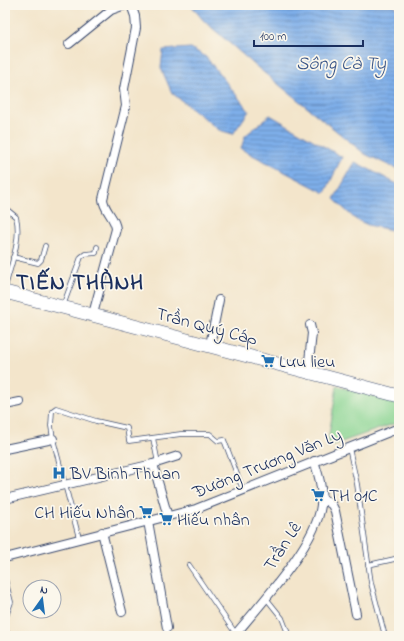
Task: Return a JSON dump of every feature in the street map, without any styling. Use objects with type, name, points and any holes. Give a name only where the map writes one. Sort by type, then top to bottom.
[{"type":"main road","name":"Trần Quý Cáp","points":[[5,292],[63,306],[399,396]]},
{"type":"street","points":[[69,44],[111,10],[125,5]]},
{"type":"street","points":[[93,314],[116,229],[115,223],[104,206],[103,199],[126,106],[124,89],[136,28],[135,16],[131,5]]},
{"type":"street","points":[[210,345],[219,300]]},
{"type":"street","points":[[308,371],[312,333],[310,325]]},
{"type":"street","points":[[5,405],[20,402]]},
{"type":"street","name":"Đường Trương Văn Ly","points":[[5,558],[102,532],[168,517],[208,505],[314,460],[399,428]]},
{"type":"street","points":[[5,449],[53,439]]},
{"type":"street","points":[[5,499],[156,464],[178,456]]},
{"type":"street","name":"Trần Lê","points":[[235,635],[265,598],[307,541],[319,517],[322,488],[314,460]]},
{"type":"street","points":[[156,464],[168,517]]},
{"type":"street","points":[[322,498],[332,505],[335,510],[356,614]]},
{"type":"street","points":[[148,522],[166,628]]},
{"type":"street","points":[[102,532],[122,612]]},
{"type":"lane","points":[[5,208],[15,215],[17,219],[13,257],[5,288]]},
{"type":"lane","points":[[13,257],[38,263],[41,260],[45,246]]},
{"type":"lane","points":[[63,306],[82,255],[95,253],[97,247]]},
{"type":"lane","points":[[79,538],[53,439],[51,416],[52,411],[56,408],[96,421],[127,428],[129,441],[181,434],[210,434],[218,441],[224,440],[243,490]]},
{"type":"lane","points":[[153,438],[156,464]]},
{"type":"lane","points":[[349,447],[357,484],[368,565],[384,636]]},
{"type":"lane","points":[[368,565],[399,558]]},
{"type":"lane","points":[[189,565],[235,635]]},
{"type":"lane","points":[[5,579],[11,602],[5,619]]},
{"type":"lane","points":[[265,598],[282,618],[289,636]]},
{"type":"lane","points":[[5,629],[9,636]]},
{"type":"green space","points":[[337,386],[399,403],[399,422],[327,447]]},
{"type":"water","name":"Sông Cà Ty","points":[[191,5],[393,5],[399,9],[399,170],[365,154],[257,67],[203,20]]},
{"type":"water","points":[[191,48],[206,57],[249,111],[233,134],[219,130],[172,93],[161,68],[163,50]]},
{"type":"water","points":[[270,115],[342,157],[325,193],[241,149],[245,136]]},
{"type":"water","points":[[355,162],[399,185],[399,227],[396,231],[368,225],[355,219],[334,199]]},
{"type":"place","name":"Lưu lieu","points":[[268,361]]},
{"type":"place","name":"BV Binh Thuan","points":[[59,473]]},
{"type":"place","name":"TH 01C","points":[[318,495]]},
{"type":"place","name":"CH Hiếu Nhân","points":[[146,512]]},
{"type":"place","name":"Hiếu nhân","points":[[166,519]]},
{"type":"district","name":"TIẾN THÀNH","points":[[80,281]]}]
